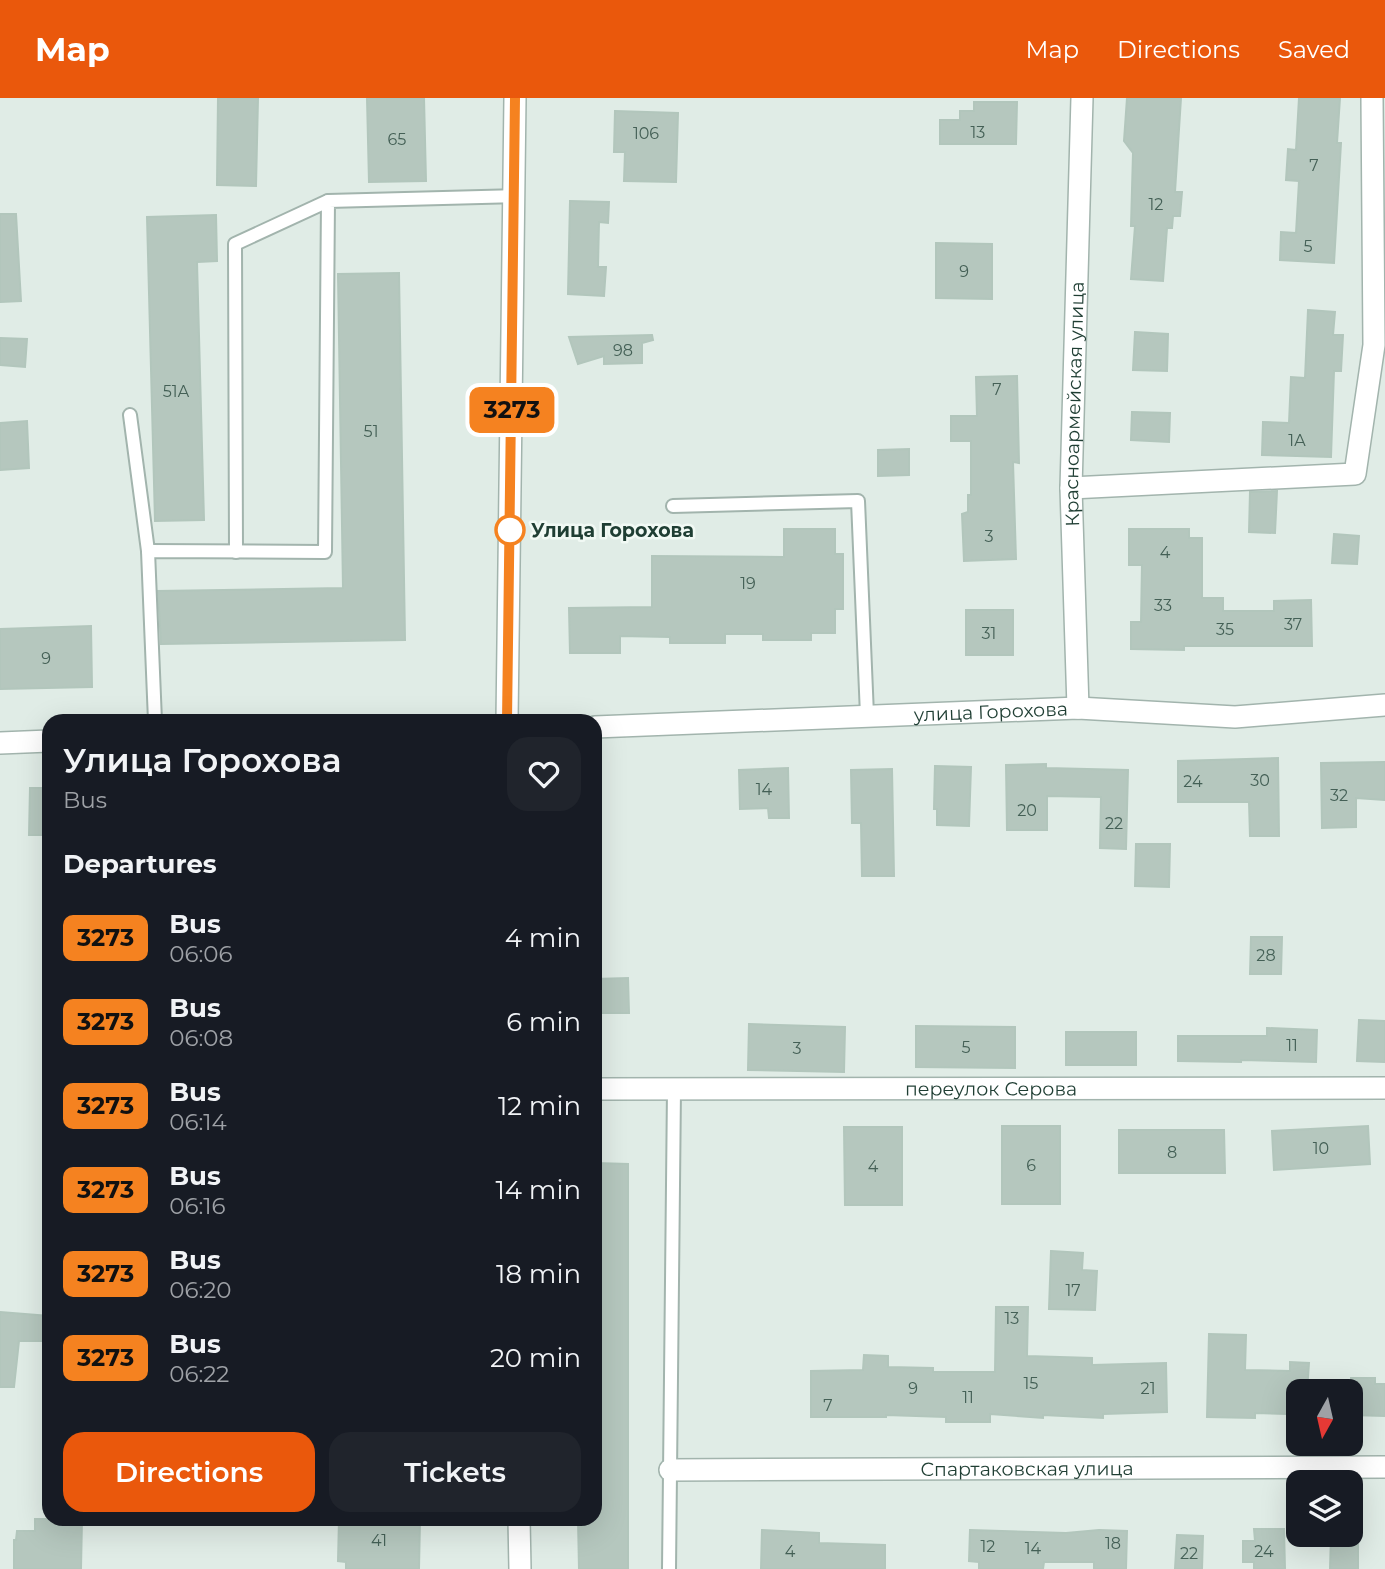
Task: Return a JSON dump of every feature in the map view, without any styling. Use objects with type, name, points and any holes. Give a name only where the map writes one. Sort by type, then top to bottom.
[{"type":"street","points":[[507,714],[515,98]]},
{"type":"street","name":"Красноармейская улица","points":[[1078,708],[1071,488],[1082,98]]},
{"type":"street","points":[[1071,488],[1355,474],[1374,345],[1372,98]]},
{"type":"street","name":"улица Горохова","points":[[602,727],[1078,708],[1235,716],[1385,705]]},
{"type":"street","points":[[0,743],[42,741]]},
{"type":"street","name":"переулок Серова","points":[[602,1089],[1385,1088]]},
{"type":"street","name":"Спартаковская улица","points":[[670,1470],[1385,1467]]},
{"type":"street","points":[[519,1526],[520,1569]]},
{"type":"lane","points":[[236,552],[234,244],[328,201],[515,196]]},
{"type":"lane","points":[[148,551],[325,552],[328,201]]},
{"type":"lane","points":[[130,415],[148,551],[155,714]]},
{"type":"lane","points":[[673,506],[858,501],[867,715]]},
{"type":"lane","points":[[669,1569],[674,1089]]},
{"type":"building","points":[[218,98],[258,98],[256,186],[217,185]]},
{"type":"building","points":[[367,98],[424,98],[426,181],[369,182]]},
{"type":"building","points":[[1127,98],[1181,98],[1175,192],[1182,192],[1180,216],[1173,216],[1172,228],[1167,228],[1163,281],[1131,279],[1135,226],[1131,226],[1133,153],[1124,141]]},
{"type":"building","points":[[1299,98],[1340,98],[1337,143],[1341,143],[1334,263],[1280,260],[1281,232],[1296,233],[1299,181],[1286,180],[1288,149],[1296,150]]},
{"type":"building","points":[[974,102],[1017,102],[1016,144],[940,144],[940,120],[960,120],[960,111],[974,111]]},
{"type":"building","points":[[615,111],[678,113],[676,182],[624,181],[625,152],[614,152]]},
{"type":"building","points":[[570,201],[609,202],[608,223],[599,222],[598,267],[606,267],[604,296],[568,294]]},
{"type":"building","points":[[0,214],[16,214],[21,301],[0,302]]},
{"type":"building","points":[[216,215],[217,261],[197,262],[204,520],[155,521],[147,217]]},
{"type":"building","points":[[936,243],[992,244],[992,299],[936,298]]},
{"type":"building","points":[[399,273],[405,640],[161,644],[158,591],[343,588],[338,274]]},
{"type":"building","points":[[1308,310],[1335,312],[1333,335],[1343,335],[1341,371],[1334,371],[1331,457],[1262,455],[1263,422],[1289,423],[1291,377],[1305,378]]},
{"type":"building","points":[[1135,332],[1168,334],[1167,371],[1133,370]]},
{"type":"building","points":[[652,335],[653,340],[642,343],[642,363],[604,364],[604,356],[578,364],[569,337]]},
{"type":"building","points":[[0,338],[27,339],[25,367],[0,365]]},
{"type":"building","points":[[1017,376],[1019,463],[1013,462],[1016,559],[964,561],[962,514],[968,512],[968,495],[971,495],[971,441],[951,441],[951,416],[977,416],[976,377]]},
{"type":"building","points":[[1132,412],[1170,413],[1169,442],[1131,440]]},
{"type":"building","points":[[27,421],[29,468],[0,470],[0,423]]},
{"type":"building","points":[[909,449],[909,475],[878,476],[878,450]]},
{"type":"building","points":[[1277,491],[1275,533],[1249,532],[1250,492]]},
{"type":"building","points":[[784,529],[835,529],[835,554],[843,554],[843,609],[835,609],[835,633],[811,633],[811,640],[763,640],[763,634],[725,634],[725,643],[670,643],[670,637],[620,636],[620,653],[570,653],[569,608],[652,607],[652,556],[784,557]]},
{"type":"building","points":[[1129,529],[1189,529],[1189,538],[1202,538],[1202,598],[1223,598],[1223,611],[1274,611],[1274,601],[1311,600],[1312,646],[1184,646],[1184,650],[1131,649],[1131,622],[1141,622],[1142,565],[1129,565]]},
{"type":"building","points":[[1334,534],[1359,536],[1357,564],[1332,563]]},
{"type":"building","points":[[966,610],[1013,610],[1013,655],[966,655]]},
{"type":"building","points":[[91,626],[92,687],[0,689],[0,629]]},
{"type":"building","points":[[1278,758],[1279,836],[1250,836],[1249,802],[1178,802],[1178,761]]},
{"type":"building","points":[[1385,762],[1385,800],[1356,798],[1356,827],[1322,828],[1321,763]]},
{"type":"building","points":[[1046,764],[1046,768],[1128,770],[1126,849],[1100,848],[1101,797],[1047,796],[1047,830],[1007,830],[1006,765]]},
{"type":"building","points":[[935,766],[971,767],[969,826],[937,825],[937,809],[934,809]]},
{"type":"building","points":[[788,768],[789,818],[769,818],[768,808],[740,809],[739,770]]},
{"type":"building","points":[[892,769],[894,876],[862,876],[861,823],[852,823],[851,770]]},
{"type":"building","points":[[30,788],[42,788],[42,835],[29,835]]},
{"type":"building","points":[[1136,844],[1170,844],[1169,887],[1135,886]]},
{"type":"building","points":[[1251,937],[1282,937],[1281,974],[1250,974]]},
{"type":"building","points":[[628,978],[629,1013],[602,1013],[602,979]]},
{"type":"building","points":[[1359,1020],[1385,1021],[1385,1062],[1357,1061]]},
{"type":"building","points":[[749,1024],[845,1027],[844,1072],[748,1070]]},
{"type":"building","points":[[916,1026],[1015,1027],[1015,1068],[916,1067]]},
{"type":"building","points":[[1267,1028],[1317,1030],[1316,1062],[1178,1061],[1178,1036],[1267,1036]]},
{"type":"building","points":[[1066,1032],[1136,1032],[1136,1065],[1066,1065]]},
{"type":"building","points":[[1002,1126],[1060,1126],[1060,1204],[1002,1204]]},
{"type":"building","points":[[1368,1126],[1370,1164],[1274,1170],[1272,1131]]},
{"type":"building","points":[[844,1127],[902,1127],[902,1205],[845,1205]]},
{"type":"building","points":[[1119,1130],[1224,1130],[1225,1173],[1119,1173]]},
{"type":"building","points":[[602,1163],[628,1164],[628,1569],[579,1569],[578,1526],[602,1526]]},
{"type":"building","points":[[1051,1251],[1083,1253],[1082,1270],[1097,1271],[1095,1310],[1049,1309]]},
{"type":"building","points":[[996,1307],[1028,1307],[1027,1356],[1092,1358],[1092,1365],[1166,1363],[1167,1412],[1103,1414],[1103,1418],[1043,1415],[1043,1418],[990,1414],[990,1422],[946,1422],[946,1417],[886,1415],[811,1417],[811,1371],[863,1370],[864,1355],[888,1356],[888,1367],[933,1368],[933,1372],[995,1372]]},
{"type":"building","points":[[0,1312],[42,1315],[42,1341],[19,1341],[14,1387],[0,1387]]},
{"type":"building","points":[[1209,1334],[1246,1335],[1245,1370],[1290,1371],[1290,1362],[1309,1363],[1308,1379],[1286,1379],[1286,1414],[1255,1413],[1255,1418],[1207,1417]]},
{"type":"building","points":[[1375,1378],[1375,1384],[1385,1384],[1385,1416],[1363,1415],[1363,1379],[1351,1379]]},
{"type":"building","points":[[35,1519],[42,1519],[42,1526],[82,1526],[81,1569],[14,1569],[14,1540],[17,1531],[35,1531]]},
{"type":"building","points":[[339,1526],[420,1526],[419,1569],[346,1569],[346,1562],[338,1561]]},
{"type":"building","points":[[1254,1529],[1284,1529],[1285,1569],[1254,1569],[1254,1562],[1243,1562],[1243,1541],[1255,1541]]},
{"type":"building","points":[[762,1530],[819,1533],[819,1543],[885,1545],[885,1569],[761,1569]]},
{"type":"building","points":[[970,1530],[1066,1533],[1127,1531],[1126,1569],[1094,1569],[1094,1562],[1044,1562],[1043,1569],[979,1569],[979,1562],[969,1561]]},
{"type":"building","points":[[1177,1535],[1203,1536],[1202,1569],[1175,1569]]},
{"type":"building","points":[[1331,1547],[1358,1547],[1358,1569],[1330,1569]]},
{"type":"bus line","name":"3273","points":[[507,714],[515,98]]},
{"type":"place","name":"Улица Горохова","points":[[510,530]]}]
